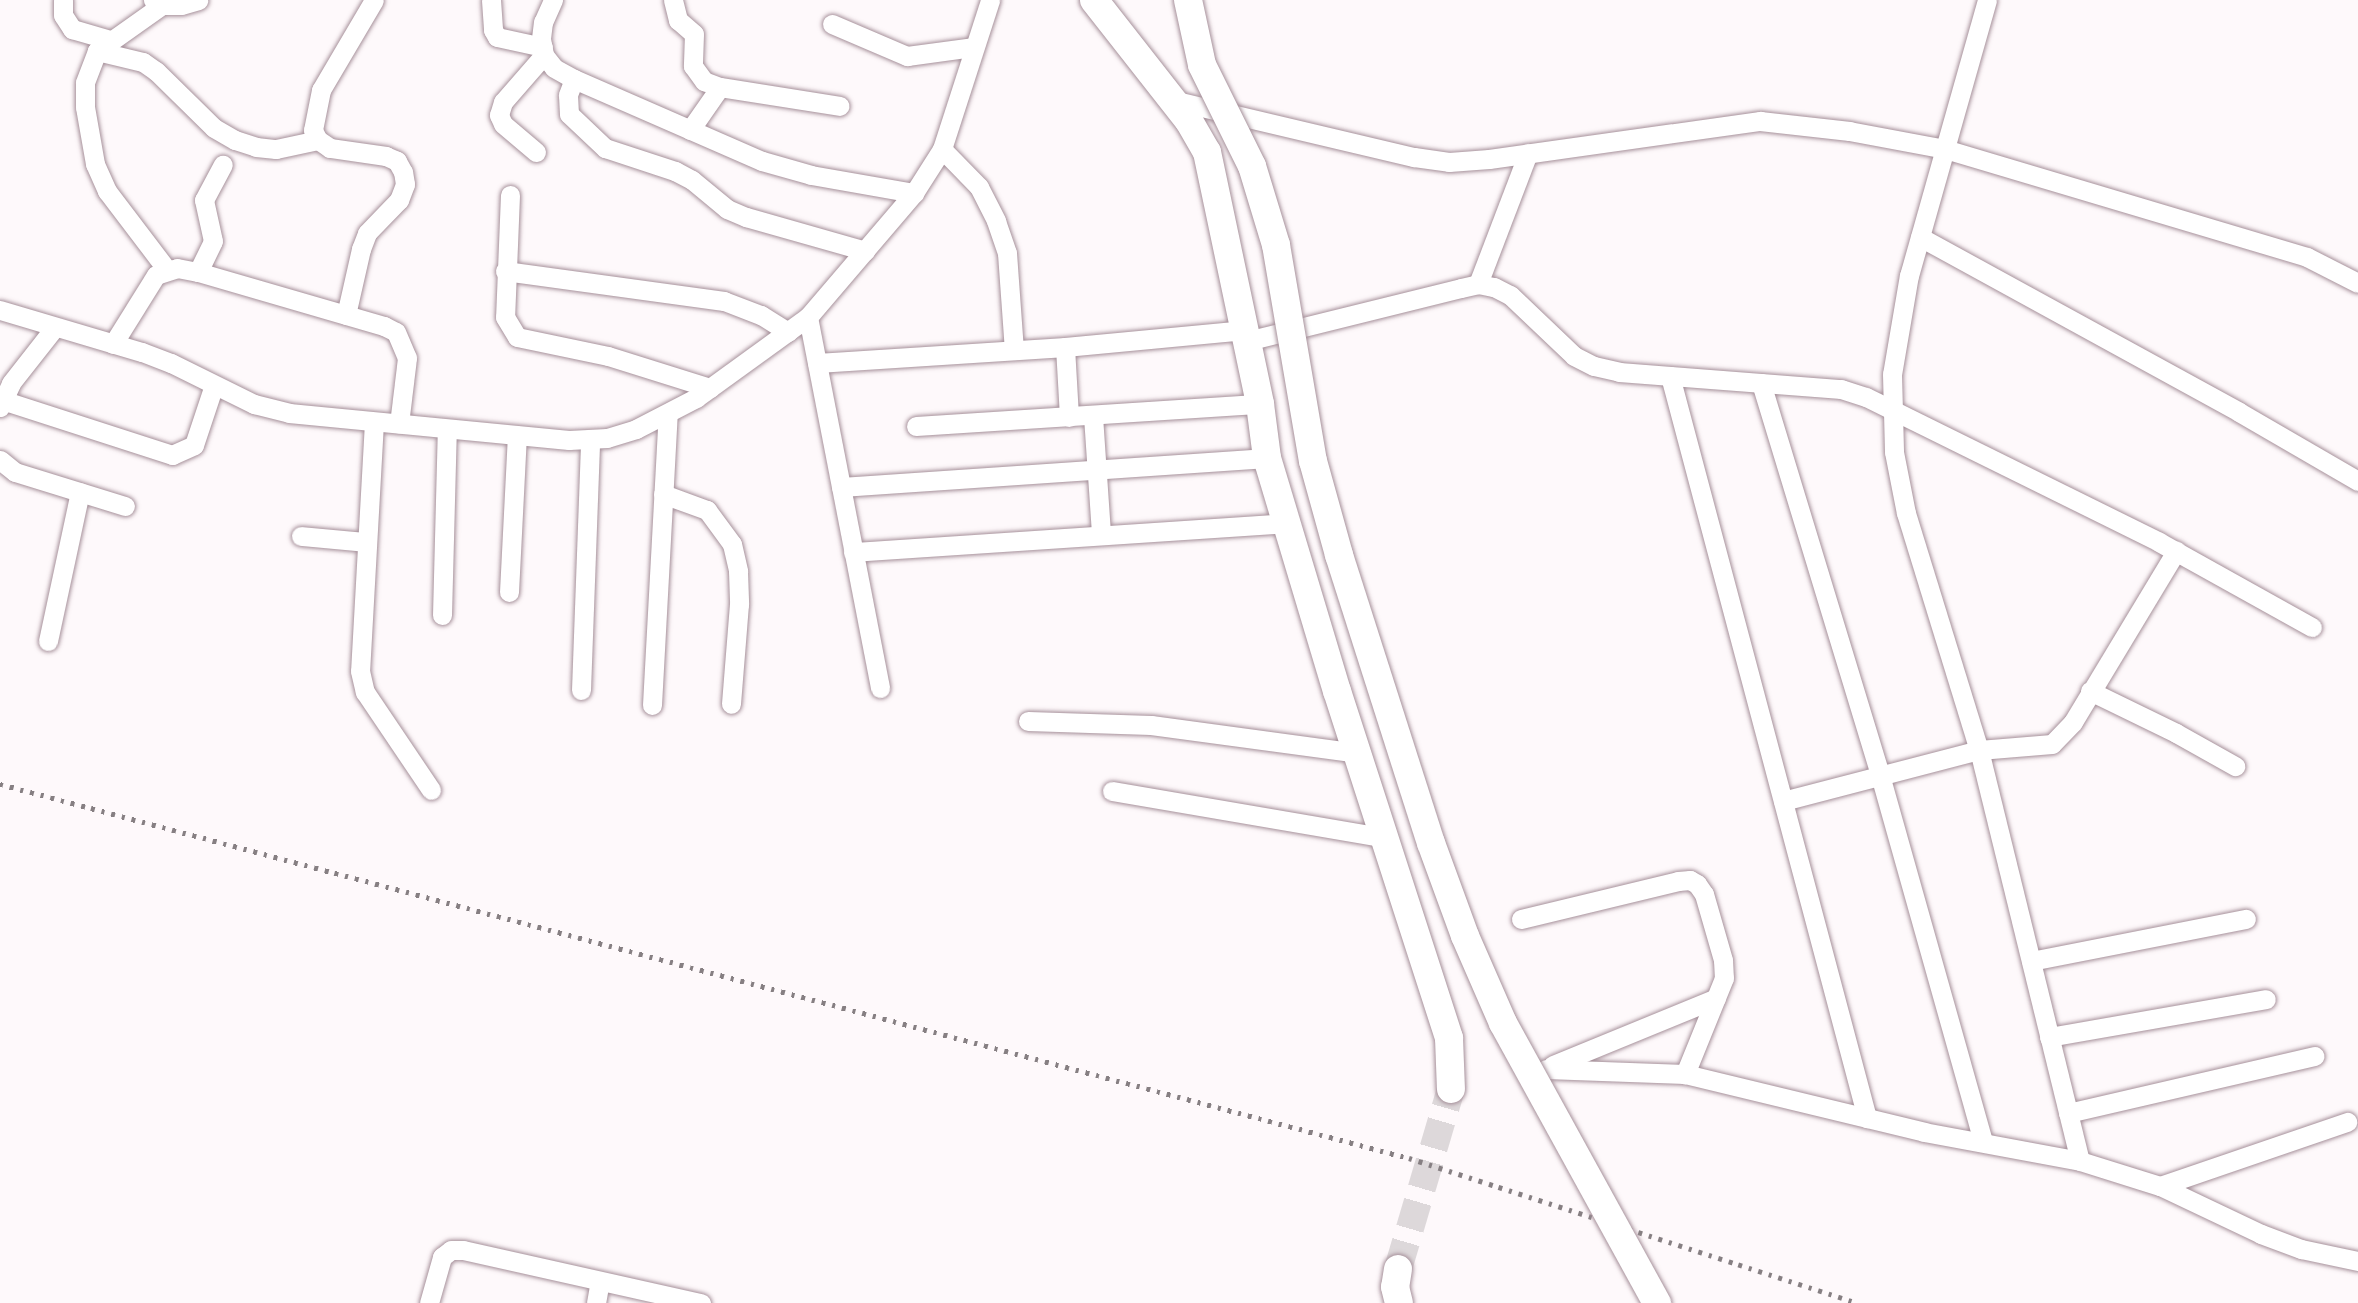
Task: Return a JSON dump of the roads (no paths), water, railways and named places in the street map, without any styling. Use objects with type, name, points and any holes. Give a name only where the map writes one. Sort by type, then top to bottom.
[{"type":"main road","points":[[1094,0],[1172,100],[1207,152],[1260,404],[1267,458],[1337,691],[1387,838],[1449,1038],[1451,1089]]},
{"type":"main road","points":[[1188,0],[1202,65],[1252,166],[1276,245],[1313,461],[1339,555],[1436,855],[1503,1023],[1657,1303]]},
{"type":"main road","points":[[1398,1269],[1395,1287],[1398,1303]]},
{"type":"street","points":[[63,0],[63,15],[72,29],[156,71],[214,128],[235,140],[256,147],[276,149],[318,140]]},
{"type":"street","points":[[167,270],[107,191],[95,164],[85,107],[85,83],[103,45],[157,2],[181,5],[198,0]]},
{"type":"street","points":[[346,315],[367,233],[399,200],[405,184],[397,161],[386,156],[330,148],[318,140],[313,130],[321,90],[374,0]]},
{"type":"street","points":[[491,0],[493,30],[497,37],[506,42],[543,51]]},
{"type":"street","points":[[552,0],[543,22],[543,51],[554,68],[574,79],[785,169],[915,193]]},
{"type":"street","points":[[673,0],[678,20],[694,34],[696,74],[705,81],[720,87],[840,106]]},
{"type":"street","points":[[1987,0],[1920,237],[1900,321],[1891,408],[1894,453],[1906,513],[1979,750],[2080,1161]]},
{"type":"street","points":[[0,310],[171,363],[254,404],[289,412],[569,440],[590,439],[636,429],[668,414],[710,388],[808,317],[915,193],[942,149],[974,47],[983,5]]},
{"type":"street","points":[[832,24],[907,56],[974,47]]},
{"type":"street","points":[[536,152],[503,124],[499,115],[503,102],[543,51]]},
{"type":"street","points":[[574,79],[568,95],[569,114],[605,148],[675,171],[737,213],[865,251]]},
{"type":"street","points":[[690,130],[720,87]]},
{"type":"street","points":[[1172,100],[1414,157],[1449,162],[1760,121],[1849,131],[1945,149],[2307,257],[2358,283]]},
{"type":"street","points":[[942,149],[979,187],[996,221],[1008,266],[1014,350]]},
{"type":"street","points":[[1478,284],[1528,153]]},
{"type":"street","points":[[198,272],[213,242],[204,200],[223,165]]},
{"type":"street","points":[[510,195],[505,317],[517,337],[608,356],[710,388]]},
{"type":"street","points":[[1920,237],[2239,412],[2358,481]]},
{"type":"street","points":[[113,344],[156,275],[177,268],[198,272],[384,326],[396,332],[404,344],[407,358],[399,424]]},
{"type":"street","points":[[505,271],[724,301],[761,314],[788,332]]},
{"type":"street","points":[[817,363],[1246,336],[1478,284],[1494,287],[1510,295],[1574,356],[1594,366],[1619,372],[1840,389],[1891,408],[2176,551],[2312,626]]},
{"type":"street","points":[[808,317],[880,688]]},
{"type":"street","points":[[55,327],[11,383],[1,404],[172,455],[194,445],[214,385]]},
{"type":"street","points":[[1065,347],[1069,417]]},
{"type":"street","points":[[1670,376],[1867,1118]]},
{"type":"street","points":[[1760,383],[1880,775],[1983,1141]]},
{"type":"street","points":[[916,426],[1260,404]]},
{"type":"street","points":[[652,705],[668,414]]},
{"type":"street","points":[[1093,416],[1101,534]]},
{"type":"street","points":[[374,422],[360,671],[365,692],[431,790]]},
{"type":"street","points":[[442,615],[447,429]]},
{"type":"street","points":[[509,592],[517,435]]},
{"type":"street","points":[[581,690],[590,439]]},
{"type":"street","points":[[841,487],[1267,458]]},
{"type":"street","points":[[0,460],[15,472],[125,506]]},
{"type":"street","points":[[48,640],[80,492]]},
{"type":"street","points":[[663,494],[707,510],[732,544],[738,571],[739,604],[731,704]]},
{"type":"street","points":[[853,552],[1287,523]]},
{"type":"street","points":[[301,536],[366,542]]},
{"type":"street","points":[[1783,801],[1979,750],[2052,744],[2073,722],[2176,551]]},
{"type":"street","points":[[2091,691],[2235,766]]},
{"type":"street","points":[[1028,721],[1151,725],[1359,752]]},
{"type":"street","points":[[1112,791],[1387,838]]},
{"type":"street","points":[[1521,919],[1689,880],[1697,884],[1704,894],[1723,960],[1724,978],[1685,1074]]},
{"type":"street","points":[[2031,961],[2246,919]]},
{"type":"street","points":[[1716,999],[1546,1069],[1685,1074],[1943,1136],[1983,1141],[2080,1161],[2160,1186],[2261,1234],[2301,1249],[2358,1261]]},
{"type":"street","points":[[2049,1037],[2266,999]]},
{"type":"street","points":[[2068,1113],[2314,1056]]},
{"type":"street","points":[[2160,1186],[2347,1122]]},
{"type":"street","points":[[429,1303],[442,1257],[450,1250],[463,1250],[701,1303]]},
{"type":"street","points":[[596,1303],[600,1281]]},
{"type":"tunnel","points":[[1398,1269],[1451,1089]]},
{"type":"railway","points":[[0,784],[1409,1158],[1857,1303]]}]
